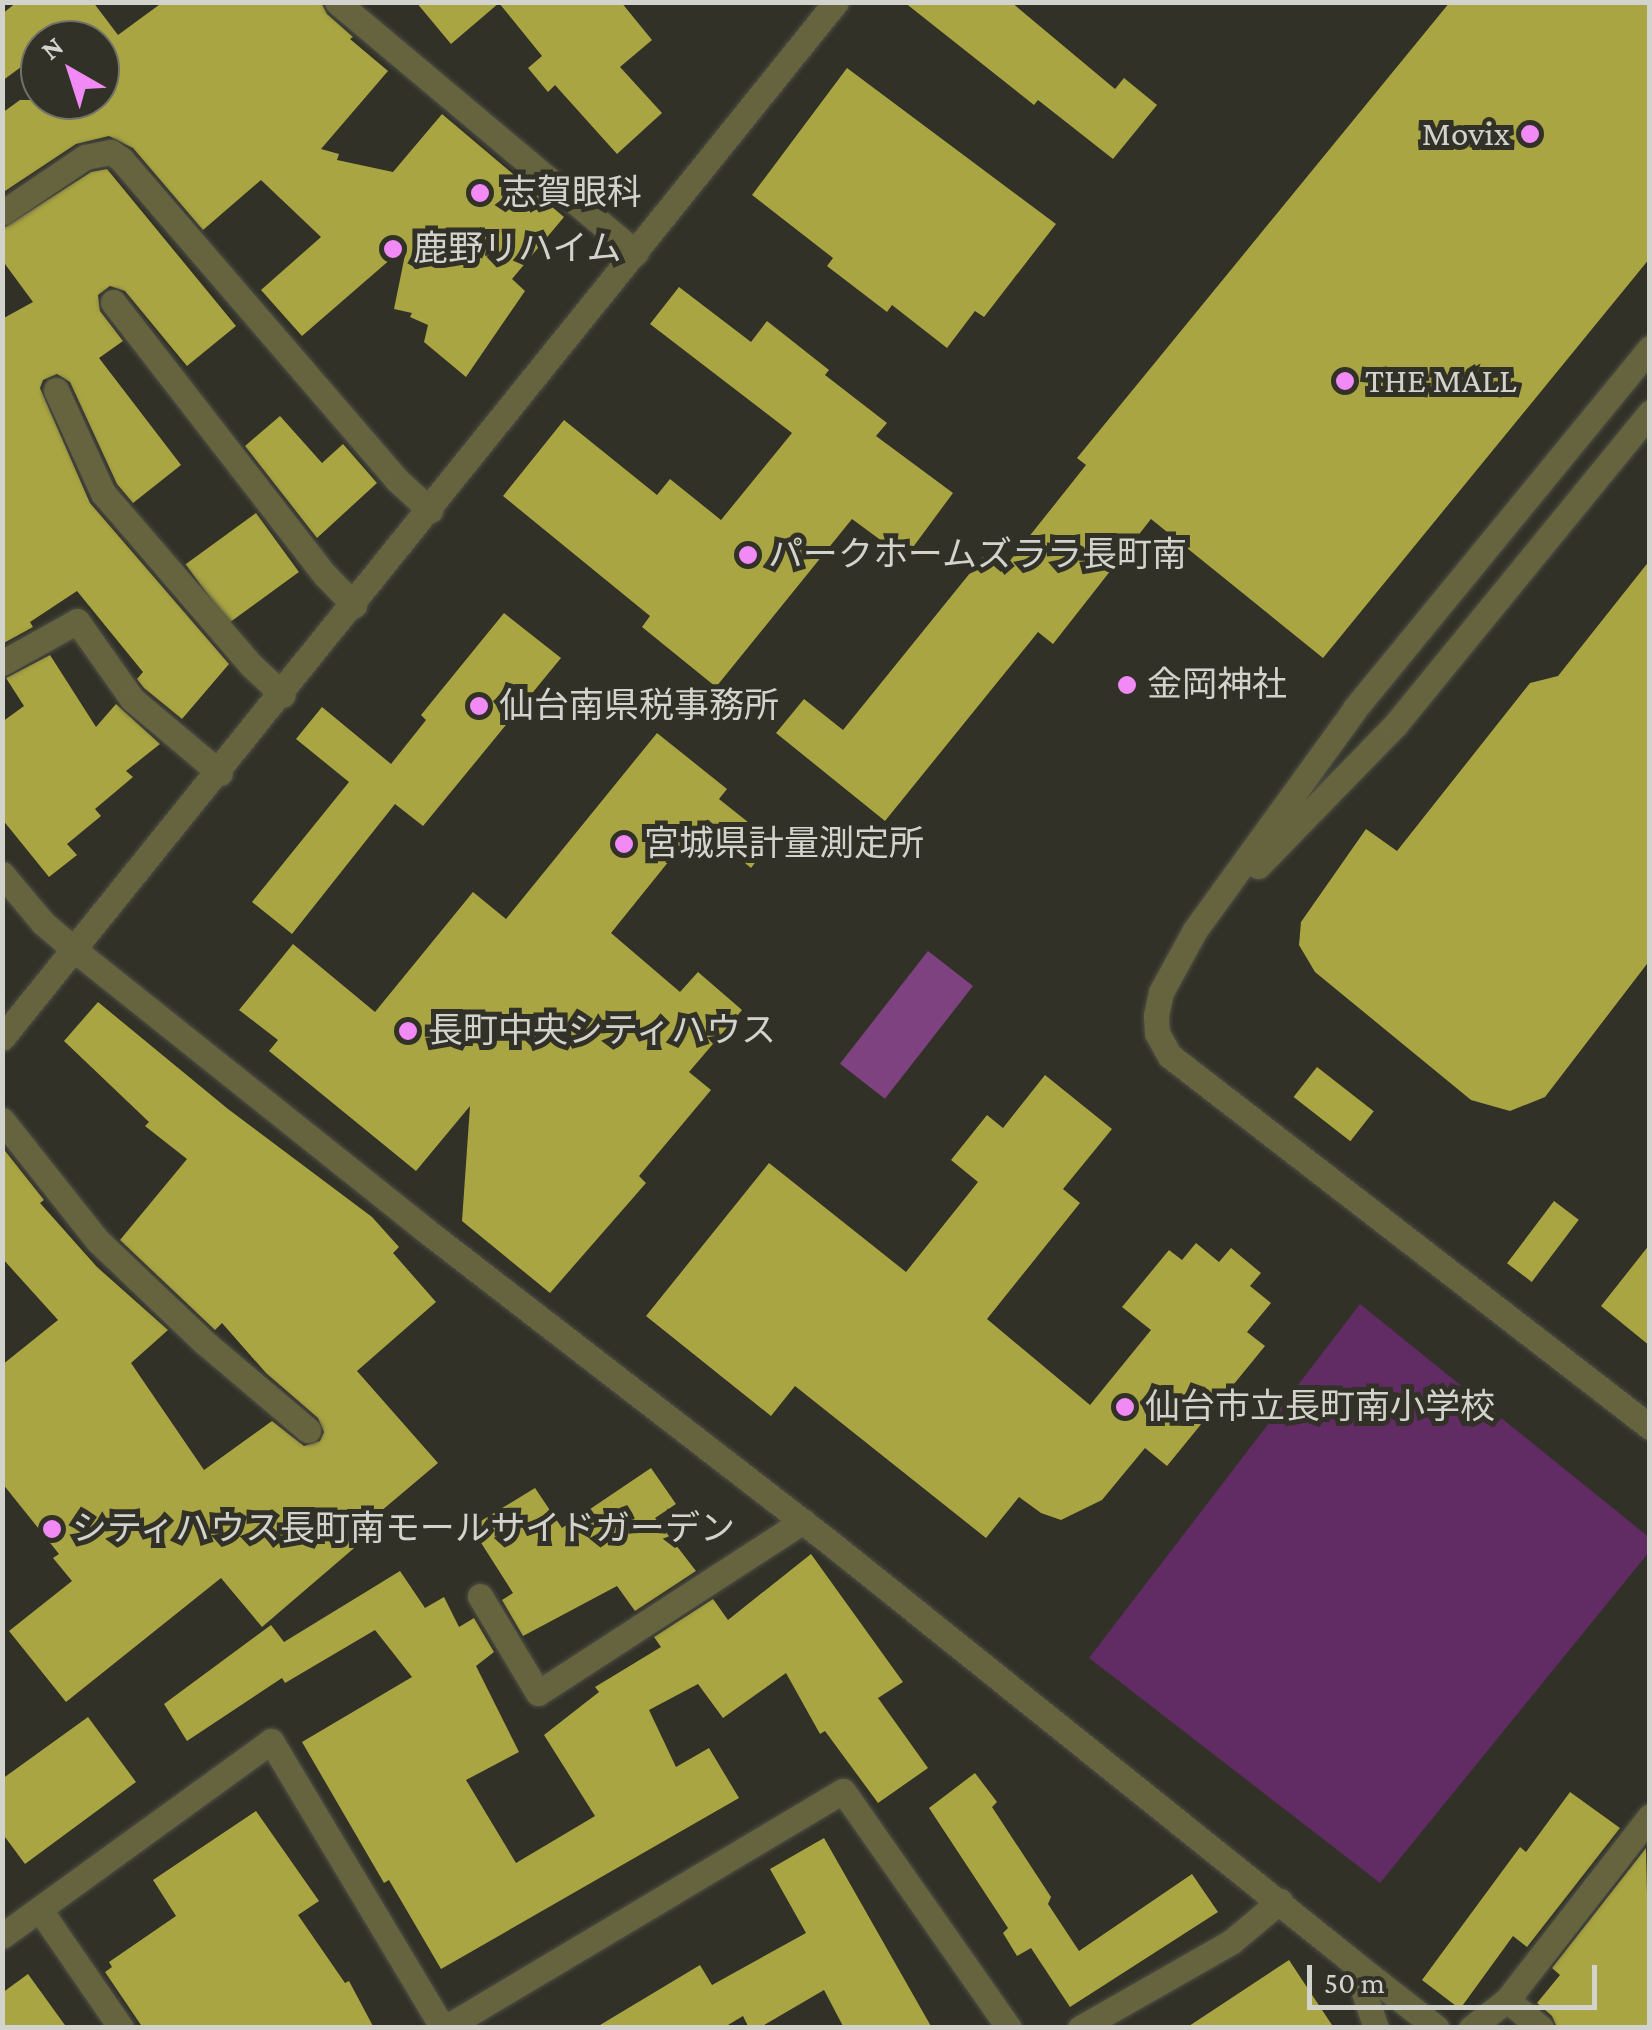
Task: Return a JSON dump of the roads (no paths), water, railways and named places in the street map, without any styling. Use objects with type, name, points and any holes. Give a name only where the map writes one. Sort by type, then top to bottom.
[{"type":"street","points":[[336,2],[636,253]]},
{"type":"street","points":[[2,1038],[283,694],[836,2]]},
{"type":"street","points":[[2,212],[85,157],[110,152],[121,158],[396,480],[430,510]]},
{"type":"street","points":[[113,302],[324,575],[354,605]]},
{"type":"street","points":[[1650,348],[1356,709],[1195,930],[1161,992],[1156,1015],[1158,1033],[1170,1056],[1650,1426]]},
{"type":"street","points":[[56,390],[102,493],[252,666],[283,694]]},
{"type":"street","points":[[1195,930],[1396,724],[1650,413]]},
{"type":"street","points":[[2,663],[77,621],[132,699],[220,772]]},
{"type":"street","points":[[2,874],[43,923],[76,951],[424,1229],[803,1522],[1437,2028]]},
{"type":"street","points":[[2,1120],[98,1241],[203,1341],[308,1430]]},
{"type":"street","points":[[480,1596],[538,1693],[803,1522]]},
{"type":"street","points":[[2,1936],[272,1741],[444,2028],[843,1791],[1010,2028]]},
{"type":"street","points":[[1471,2028],[1507,2000],[1650,1816]]},
{"type":"street","points":[[1080,2028],[1231,1942],[1280,1902]]},
{"type":"street","points":[[40,1910],[121,2028]]},
{"type":"street","points":[[1354,1962],[1376,2028]]},
{"type":"street","points":[[1507,2000],[1541,2028]]},
{"type":"place","name":"Movix","points":[[1530,134]]},
{"type":"place","name":"志賀眼科","points":[[480,193]]},
{"type":"place","name":"鹿野リハイム","points":[[393,249]]},
{"type":"place","name":"THE MALL","points":[[1345,381]]},
{"type":"place","name":"パークホームズララ長町南","points":[[748,555]]},
{"type":"place","name":"金岡神社","points":[[1127,685]]},
{"type":"place","name":"仙台南県税事務所","points":[[479,706]]},
{"type":"place","name":"宮城県計量測定所","points":[[624,844]]},
{"type":"place","name":"長町中央シティハウス","points":[[408,1031]]},
{"type":"place","name":"仙台市立長町南小学校","points":[[1125,1407]]},
{"type":"place","name":"シティハウス長町南モールサイドガーデン","points":[[52,1529]]}]
